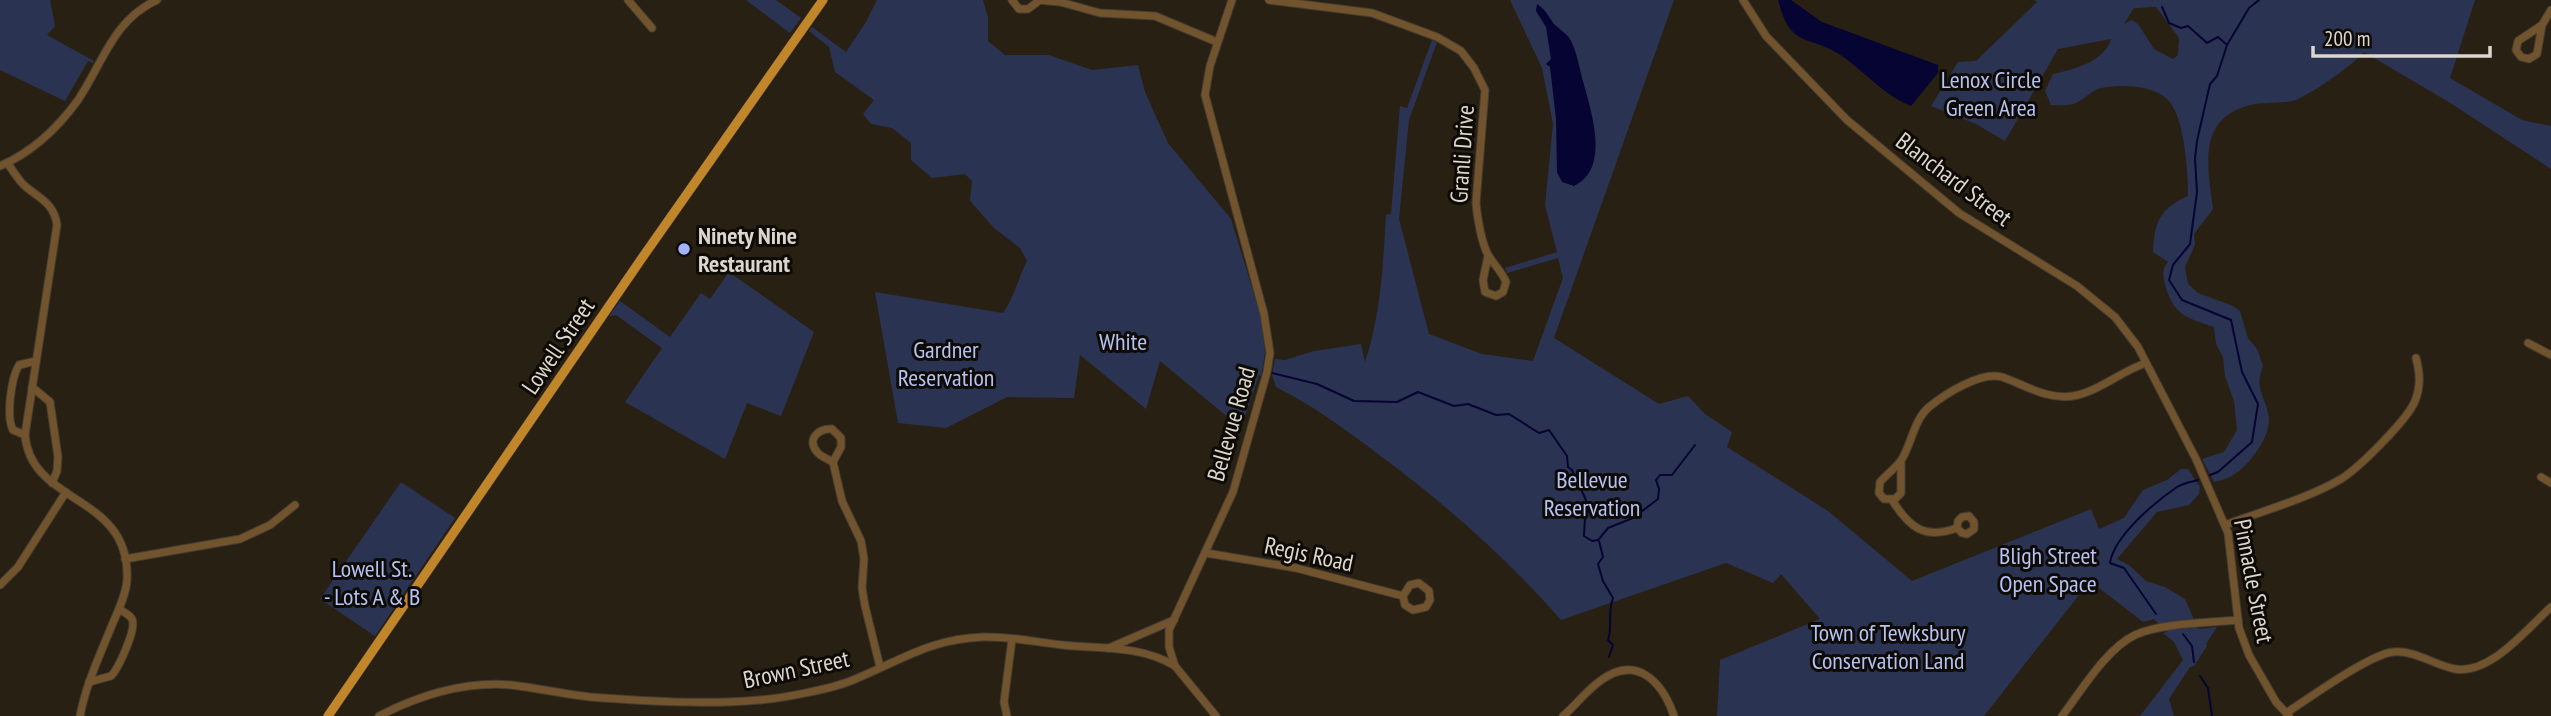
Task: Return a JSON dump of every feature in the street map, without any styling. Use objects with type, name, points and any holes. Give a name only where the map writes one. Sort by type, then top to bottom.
[{"type":"main road","name":"Lowell Street","points":[[328,716],[642,258],[823,0]]},
{"type":"street","points":[[80,716],[89,681],[119,609],[127,582],[125,559],[116,533],[108,522],[52,482],[40,472],[31,458],[25,435],[57,225],[56,216],[48,202],[23,184],[4,164],[30,150],[52,131],[78,99],[122,25],[136,11],[157,0]]},
{"type":"street","points":[[628,0],[652,28]]},
{"type":"street","points":[[1012,0],[1019,9],[1028,9],[1040,0],[1060,2],[1100,13],[1155,16],[1217,42]]},
{"type":"street","name":"Bellevue Road","points":[[1175,666],[1168,638],[1233,492],[1270,353],[1264,314],[1208,111],[1206,79],[1231,0]]},
{"type":"street","name":"Granli Drive","points":[[1269,0],[1372,13],[1437,37],[1461,51],[1474,68],[1485,90],[1475,193],[1476,215],[1488,257],[1483,285],[1486,292],[1496,296],[1505,289],[1506,282],[1500,270],[1488,257]]},
{"type":"street","name":"Blanchard Street","points":[[1743,0],[1766,36],[1847,120],[1959,214],[2077,286],[2115,317],[2138,347],[2171,411]]},
{"type":"street","points":[[2542,25],[2518,41],[2516,50],[2521,57],[2529,59],[2537,54],[2542,25],[2551,10]]},
{"type":"street","points":[[2528,343],[2551,355]]},
{"type":"street","points":[[2225,525],[2335,482],[2354,470],[2414,403],[2420,377],[2416,358]]},
{"type":"street","points":[[25,435],[13,430],[9,424],[13,386],[19,365],[36,361]]},
{"type":"street","points":[[1958,528],[1937,533],[1916,528],[1902,516],[1892,500],[1881,496],[1879,486],[1902,461],[1925,411],[1969,382],[1984,377],[2000,376],[2044,394],[2071,396],[2091,390],[2133,367],[2146,363]]},
{"type":"street","points":[[32,387],[50,402],[58,457],[58,470],[52,482]]},
{"type":"street","name":"Pinnacle Street","points":[[2171,411],[2207,482],[2225,525],[2238,620],[2249,655],[2258,674],[2287,714]]},
{"type":"street","points":[[833,462],[814,449],[815,435],[823,429],[832,429],[841,438],[841,447],[833,462],[842,501],[861,541],[864,559],[864,606],[880,667]]},
{"type":"street","points":[[1892,500],[1898,497],[1902,489],[1902,461]]},
{"type":"street","points":[[2541,477],[2551,483]]},
{"type":"street","points":[[0,584],[18,568],[66,492]]},
{"type":"street","points":[[125,559],[240,538],[270,525],[295,505]]},
{"type":"street","name":"Regis Road","points":[[1206,553],[1296,568],[1403,596]]},
{"type":"street","points":[[2287,714],[2369,661],[2392,652],[2416,655],[2455,669],[2469,669],[2485,664],[2551,607]]},
{"type":"street","points":[[89,681],[111,676],[117,668],[133,625],[130,616],[119,609]]},
{"type":"street","points":[[1109,648],[1174,620]]},
{"type":"street","points":[[2062,716],[2109,656],[2135,635],[2154,629],[2238,620]]},
{"type":"street","name":"Brown Street","points":[[379,716],[416,699],[454,688],[474,686],[510,685],[565,694],[632,699],[771,699],[843,684],[933,644],[981,637],[1109,648],[1148,654],[1175,666]]},
{"type":"street","points":[[1007,716],[1004,702],[1012,639]]},
{"type":"street","points":[[1175,666],[1216,716]]},
{"type":"street","points":[[1563,716],[1600,681],[1612,674],[1633,670],[1654,680],[1662,689],[1674,716]]},
{"type":"green space","points":[[0,0],[50,0],[55,26],[47,35],[94,61],[88,61],[65,101],[0,70]]},
{"type":"green space","points":[[746,0],[776,0],[801,18],[790,33]]},
{"type":"green space","points":[[877,0],[983,0],[988,18],[988,41],[1005,55],[1049,55],[1092,70],[1138,65],[1145,92],[1168,143],[1231,219],[1260,314],[1265,352],[1261,376],[1259,375],[1241,428],[1160,361],[1146,409],[1080,355],[1074,398],[1007,397],[946,428],[898,423],[875,292],[1003,313],[1027,261],[1020,248],[994,228],[970,201],[972,181],[965,174],[932,178],[911,160],[911,143],[892,128],[871,124],[863,114],[874,100],[835,72],[829,47],[809,31],[812,27],[846,52]]},
{"type":"green space","name":"Bellevue Reservation","points":[[1510,0],[1674,0],[1554,338],[1659,404],[1688,396],[1705,414],[1732,432],[1727,447],[1828,511],[1912,581],[2091,509],[2099,529],[2124,518],[2143,490],[2167,480],[2181,469],[2188,469],[2200,487],[2199,494],[2189,505],[2157,512],[2117,559],[2129,565],[2146,581],[2165,587],[2185,599],[2198,629],[2217,627],[2194,666],[2190,667],[2169,699],[2174,716],[2140,716],[2183,660],[2174,642],[2163,633],[2167,632],[2154,619],[2143,622],[2090,581],[1984,716],[1717,716],[1720,660],[1820,619],[1781,574],[1773,583],[1726,563],[1561,620],[1472,530],[1424,490],[1338,425],[1276,387],[1272,375],[1275,359],[1285,360],[1314,351],[1361,344],[1365,362],[1378,308],[1386,215],[1391,214],[1400,106],[1407,108],[1432,40],[1437,42],[1409,120],[1399,219],[1429,334],[1482,354],[1533,361],[1563,278],[1558,258],[1507,273],[1505,268],[1557,252],[1545,205],[1553,124],[1542,68]]},
{"type":"green space","name":"Lenox Circle Green Area","points":[[2034,0],[2475,0],[2450,78],[2522,120],[2551,126],[2551,169],[2452,104],[2364,52],[2333,78],[2298,99],[2250,105],[2221,121],[2209,146],[2213,209],[2194,234],[2195,245],[2185,267],[2188,284],[2198,293],[2240,311],[2248,338],[2257,349],[2263,366],[2259,381],[2269,419],[2262,444],[2250,460],[2237,473],[2214,482],[2202,459],[2224,452],[2237,430],[2234,401],[2225,376],[2223,357],[2216,344],[2214,327],[2183,315],[2174,305],[2163,277],[2168,262],[2153,252],[2160,218],[2171,206],[2188,196],[2182,133],[2179,120],[2169,101],[2147,89],[2118,86],[2097,89],[2073,104],[2051,105],[2045,91],[2053,74],[2079,67],[2095,59],[2111,39],[2058,49],[2005,141],[1976,124],[1931,106],[1958,62],[1976,61],[2037,2]],"holes":[[[2156,7],[2179,38],[2178,55],[2173,59],[2154,49],[2138,24],[2132,20],[2124,24],[2134,8]]]},
{"type":"green space","points":[[729,272],[814,332],[781,416],[747,403],[725,459],[625,402],[662,348],[616,315],[609,316],[620,301],[670,337],[701,293],[710,299]]},
{"type":"green space","name":"Lowell St. - Lots A & B","points":[[401,482],[455,518],[375,636],[320,599]]},
{"type":"shaded area","points":[[1778,0],[1791,0],[1822,22],[1938,65],[1938,73],[1911,106],[1887,93],[1836,52],[1795,34],[1786,23]]},
{"type":"shaded area","points":[[1537,4],[1572,44],[1590,108],[1595,153],[1592,167],[1585,178],[1574,186],[1562,182],[1557,172],[1556,119],[1550,67],[1546,64],[1551,59],[1546,27],[1536,11]]},
{"type":"waterway","points":[[2210,475],[2218,472],[2252,442],[2258,404],[2242,372],[2231,320],[2182,300],[2169,280],[2173,265],[2190,244],[2197,192],[2197,141],[2210,84],[2217,76],[2227,45],[2249,8],[2259,0]]},
{"type":"waterway","points":[[2162,7],[2169,23],[2181,28],[2188,26],[2207,43],[2218,37],[2226,44]]},
{"type":"waterway","points":[[1268,372],[1317,384],[1354,401],[1397,402],[1418,392],[1454,406],[1468,404],[1496,415],[1509,414],[1539,433],[1549,430],[1567,456],[1568,467],[1586,500],[1584,536],[1592,541],[1598,540]]},
{"type":"waterway","points":[[1599,539],[1608,528],[1633,518],[1658,499],[1656,480],[1660,475],[1672,475],[1695,445]]},
{"type":"waterway","points":[[2156,614],[2124,568],[2110,563],[2113,553],[2127,531],[2158,501],[2179,486],[2198,480]]},
{"type":"waterway","points":[[1599,541],[1603,557],[1598,564],[1603,581],[1613,598],[1608,640],[1613,645],[1609,657]]},
{"type":"waterway","points":[[2183,634],[2192,646],[2194,662]]},
{"type":"waterway","points":[[2200,676],[2208,688],[2212,716]]},
{"type":"place","name":"Ninety Nine Restaurant","points":[[684,249]]},
{"type":"park label","name":"White","points":[[1123,341]]},
{"type":"park label","name":"Gardner Reservation","points":[[946,363]]},
{"type":"park label","name":"Bligh Street Open Space","points":[[2048,569]]},
{"type":"park label","name":"Town of Tewksbury Conservation Land","points":[[1888,646]]}]
